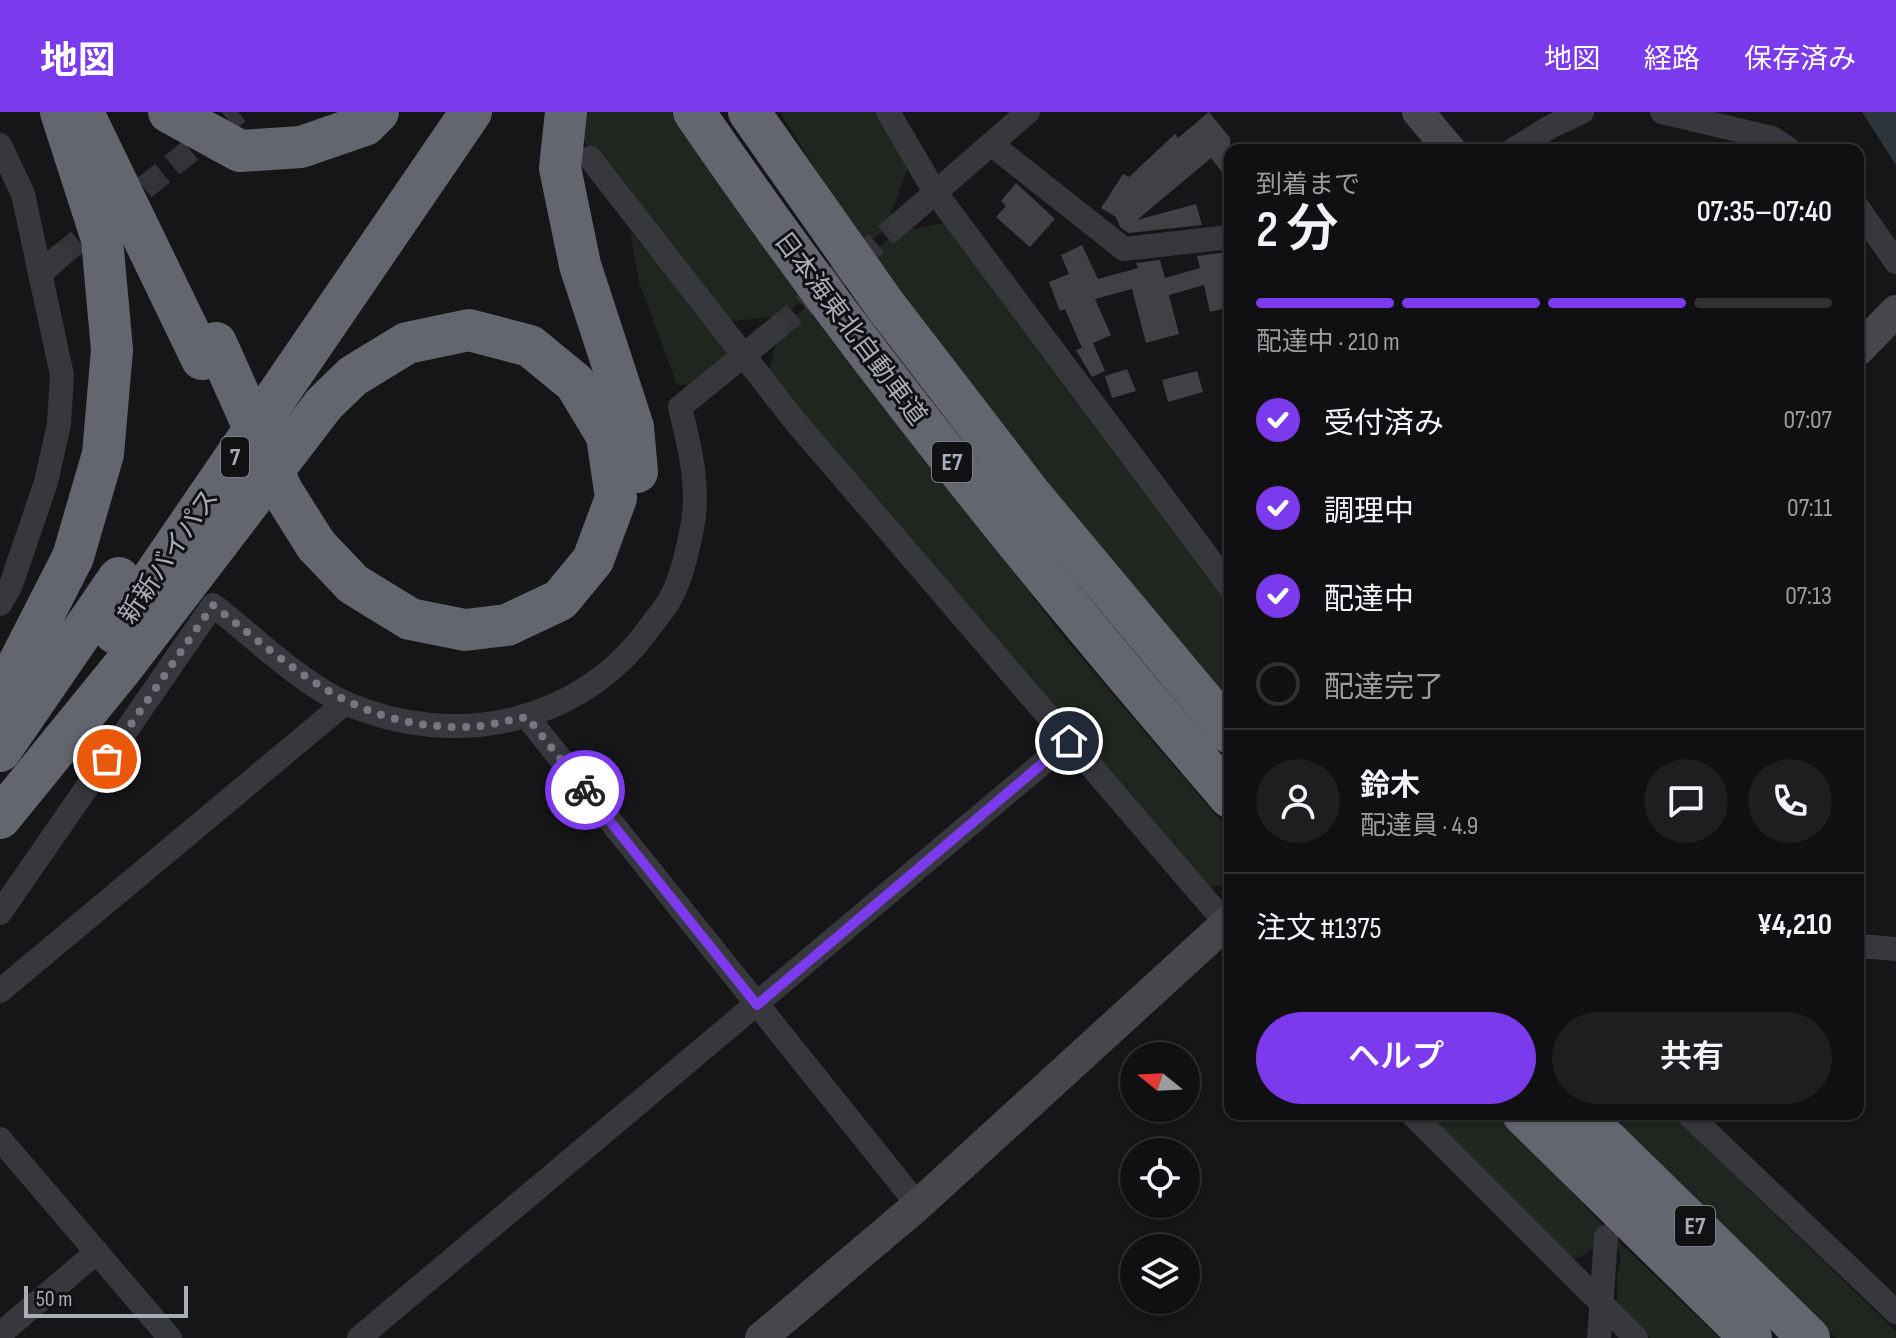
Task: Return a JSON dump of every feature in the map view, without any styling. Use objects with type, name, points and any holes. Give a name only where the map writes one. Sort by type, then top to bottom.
[{"type":"highway","points":[[0,700],[73,557],[103,454],[112,350],[102,239],[61,112]]},
{"type":"highway","points":[[83,112],[282,491],[309,552],[342,599],[402,637],[463,651],[511,648],[568,619],[616,572],[640,504],[633,427],[580,265],[560,168],[566,112]]},
{"type":"highway","points":[[115,112],[209,351]]},
{"type":"highway","points":[[169,112],[240,151],[301,147],[365,125],[378,112]]},
{"type":"highway","name":"新新バイパス","points":[[0,751],[440,112]]},
{"type":"highway","name":"新新バイパス","points":[[0,801],[471,112]]},
{"type":"highway","name":"日本海東北自動車道","points":[[694,112],[749,192],[987,508],[1224,790]]},
{"type":"highway","name":"日本海東北自動車道","points":[[749,112],[885,305],[1031,495],[1224,726]]},
{"type":"highway","points":[[0,818],[122,668],[315,415],[353,376],[407,343],[469,330],[530,346],[575,383],[607,436],[616,498],[593,560],[560,600],[507,625],[465,630],[410,619],[309,552]]},
{"type":"highway","name":"E7","points":[[1529,1120],[1751,1338]]},
{"type":"highway","name":"E7","points":[[1586,1120],[1809,1338]]},
{"type":"street","points":[[888,112],[935,192],[1224,579]]},
{"type":"street","points":[[900,223],[1028,112]]},
{"type":"street","points":[[1418,112],[1445,144]]},
{"type":"street","points":[[1523,144],[1582,112]]},
{"type":"street","points":[[1662,112],[1772,138],[1781,144]]},
{"type":"street","points":[[991,144],[1124,249],[1224,238]]},
{"type":"street","points":[[0,145],[23,194],[62,375],[59,424],[46,482],[11,585],[0,604]]},
{"type":"street","points":[[590,158],[794,420],[1224,918]]},
{"type":"street","points":[[1864,217],[1896,262]]},
{"type":"street","points":[[41,273],[60,256]]},
{"type":"street","points":[[1864,344],[1896,311]]},
{"type":"street","points":[[0,913],[213,605],[315,685],[345,703],[407,722],[467,727],[527,717],[582,694],[634,649],[672,597],[692,531],[695,471],[680,407],[776,329]]},
{"type":"street","points":[[0,991],[345,703]]},
{"type":"street","points":[[527,717],[918,1205]]},
{"type":"street","points":[[359,1338],[1069,741]]},
{"type":"street","points":[[780,1331],[1224,929]]},
{"type":"street","points":[[1864,946],[1896,949]]},
{"type":"street","points":[[1418,1120],[1601,1307],[1636,1338]]},
{"type":"street","points":[[1694,1120],[1896,1312]]},
{"type":"street","points":[[0,1139],[170,1338]]},
{"type":"street","points":[[1599,1338],[1606,1237]]},
{"type":"street","points":[[0,1334],[97,1252]]},
{"type":"shaded area","points":[[578,112],[674,112],[805,298],[775,324],[772,317],[723,322],[578,133]]},
{"type":"shaded area","points":[[780,112],[881,112],[911,159],[891,214],[897,219],[864,247]]},
{"type":"shaded area","points":[[1862,112],[1896,112],[1896,165]]},
{"type":"shaded area","points":[[948,222],[1224,589],[1224,702],[1079,533],[871,254],[904,226],[908,230]]},
{"type":"shaded area","points":[[630,231],[729,347],[728,355],[694,385],[677,385],[639,282]]},
{"type":"shaded area","points":[[808,305],[1062,635],[1224,825],[1224,885],[1212,887],[1195,883],[767,376],[780,329]]},
{"type":"shaded area","points":[[1432,1120],[1503,1120],[1604,1226],[1595,1245],[1586,1253],[1566,1258]]},
{"type":"shaded area","points":[[1622,1120],[1684,1120],[1742,1183],[1896,1331],[1896,1338],[1836,1338],[1732,1241],[1621,1128]]},
{"type":"shaded area","points":[[1613,1236],[1720,1338],[1651,1338],[1617,1304],[1617,1275],[1621,1258]]},
{"type":"building","points":[[1209,112],[1230,138],[1230,144],[1224,144],[1224,174],[1211,158],[1137,220],[1196,204],[1202,225],[1128,233],[1120,227],[1116,217],[1101,208],[1123,174],[1129,177],[1175,134],[1178,138]]},
{"type":"building","points":[[1016,183],[1055,219],[1030,247],[996,217],[1006,206],[1001,201]]},
{"type":"building","points":[[1082,245],[1098,279],[1138,268],[1136,263],[1160,260],[1165,278],[1200,268],[1197,256],[1224,252],[1224,308],[1210,312],[1204,285],[1169,295],[1179,334],[1146,343],[1132,289],[1095,299],[1111,335],[1093,343],[1105,371],[1092,377],[1076,350],[1082,348],[1065,309],[1060,311],[1049,282],[1069,274],[1061,255]]},
{"type":"building","points":[[1127,369],[1136,391],[1112,398],[1105,376]]},
{"type":"building","points":[[1197,371],[1203,392],[1168,402],[1162,380]]},
{"type":"tunnel","points":[[60,256],[238,112]]},
{"type":"tunnel","points":[[776,329],[900,223]]},
{"type":"way so far","points":[[107,759],[213,605],[315,685],[345,703],[407,722],[467,727],[527,717],[585,790]]},
{"type":"route","points":[[585,790],[757,1005],[1069,741]]}]
